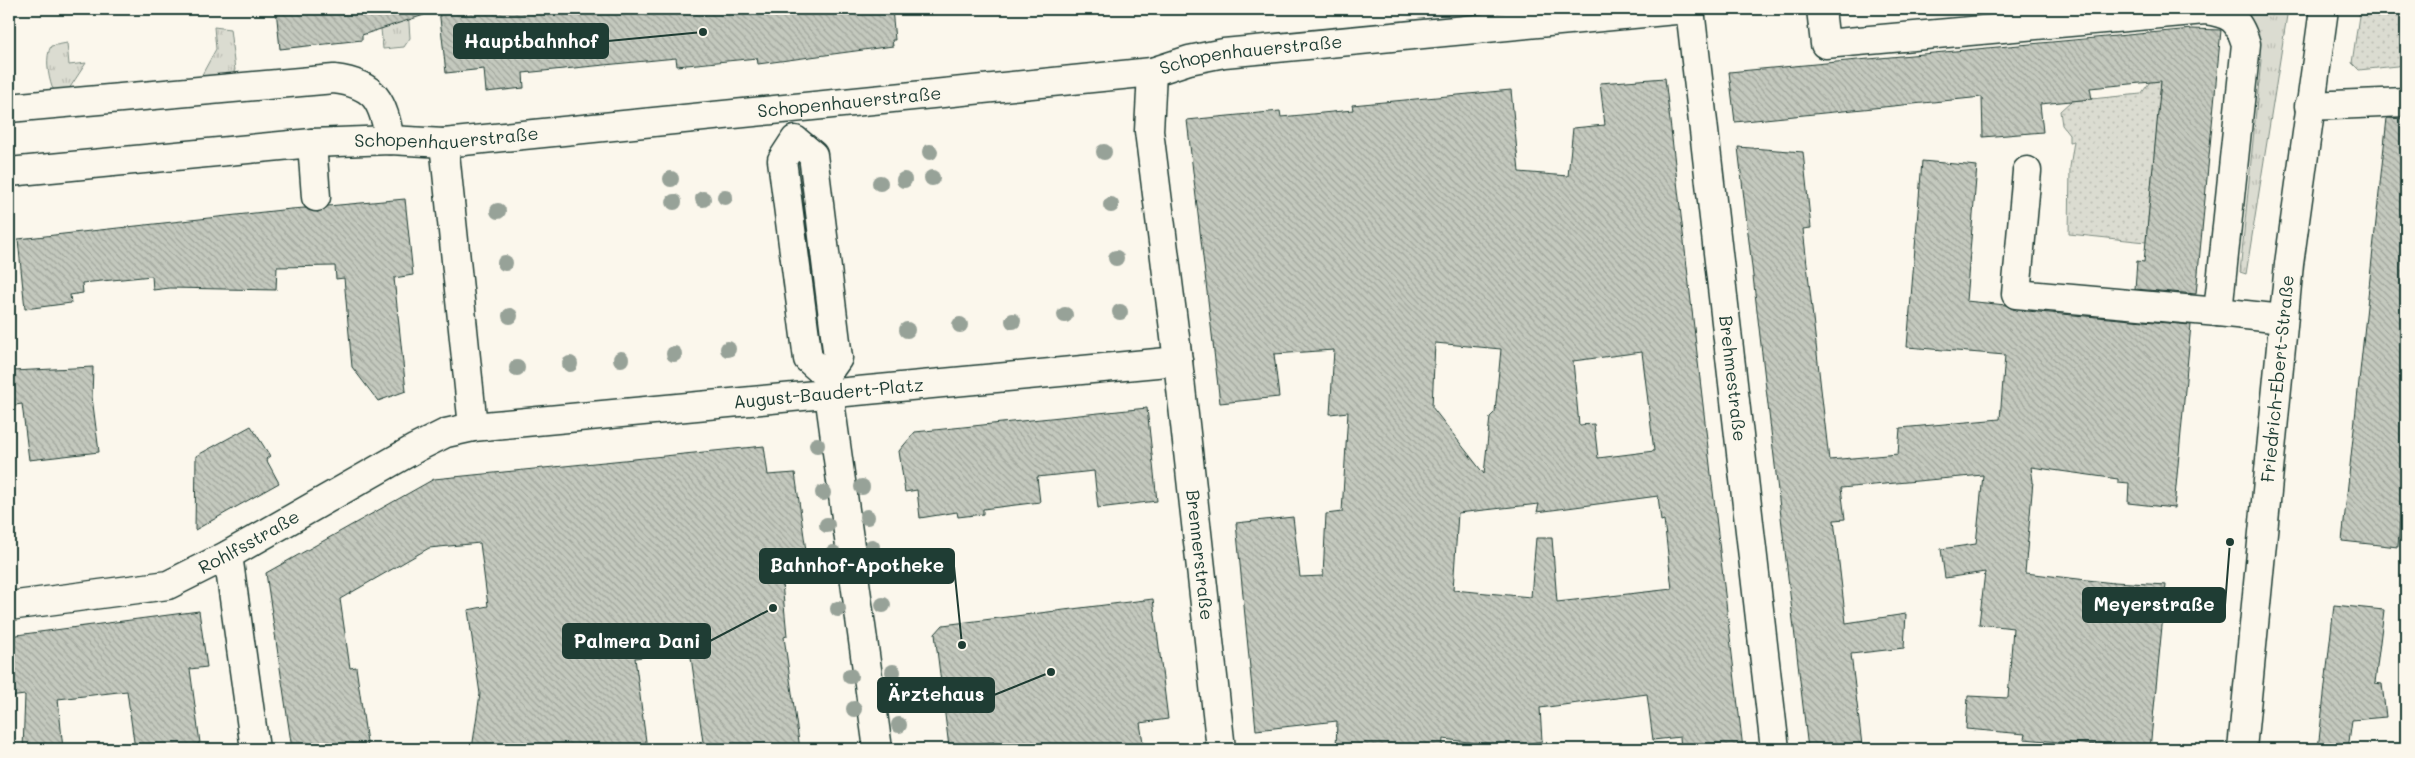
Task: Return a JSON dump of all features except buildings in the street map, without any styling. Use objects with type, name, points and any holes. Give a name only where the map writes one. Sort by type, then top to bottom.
[{"type":"street","name":"Schopenhauerstraße","points":[[9,172],[312,143],[390,140],[444,143],[1152,72],[1189,60],[1224,53],[1686,9]]},
{"type":"street","name":"Brehmestraße","points":[[1690,9],[1775,749]]},
{"type":"street","points":[[1821,9],[1825,44],[2205,10],[2225,13],[2240,25],[2246,44],[2218,312]]},
{"type":"street","name":"Friedrich-Ebert-Straße","points":[[2242,749],[2283,319],[2309,106],[2324,9]]},
{"type":"street","points":[[1152,72],[1149,131],[1178,361]]},
{"type":"street","points":[[9,108],[334,79],[352,81],[367,90],[378,100],[385,112],[390,140]]},
{"type":"street","points":[[2309,106],[2406,102]]},
{"type":"street","points":[[795,140],[814,155],[838,358],[826,376],[808,359],[782,160],[795,140]]},
{"type":"street","points":[[312,143],[316,197]]},
{"type":"street","points":[[444,143],[473,427]]},
{"type":"street","points":[[2027,171],[2016,294],[2283,319]]},
{"type":"street","name":"August-Baudert-Platz","points":[[473,427],[1178,361]]},
{"type":"street","name":"Brennerstraße","points":[[1178,361],[1221,749]]},
{"type":"street","points":[[829,394],[878,749]]},
{"type":"street","name":"Rohlfsstraße","points":[[9,606],[168,585],[228,555],[416,448],[446,433],[473,427]]},
{"type":"street","points":[[228,555],[255,749]]},
{"type":"green space","points":[[379,9],[408,9],[410,38],[404,47],[383,49]]},
{"type":"green space","points":[[2231,9],[2288,9],[2246,274],[2240,272],[2261,60],[2258,47]]},
{"type":"green space","points":[[2360,9],[2406,9],[2406,65],[2359,70],[2352,63]]},
{"type":"green space","points":[[214,27],[230,29],[235,70],[232,76],[198,82],[216,49]]},
{"type":"green space","points":[[67,43],[69,65],[86,63],[65,95],[55,91],[52,87],[48,72],[48,61],[51,46]]},
{"type":"green space","points":[[2163,64],[2146,242],[2069,234],[2070,167],[2074,141],[2069,142],[2069,134],[2062,125],[2060,111],[2071,101],[2141,94]]},
{"type":"place","name":"Hauptbahnhof","points":[[703,32]]},
{"type":"place","name":"Meyerstraße","points":[[2230,542]]},
{"type":"place","name":"Palmera Dani","points":[[773,608]]},
{"type":"place","name":"Bahnhof-Apotheke","points":[[962,645]]},
{"type":"place","name":"Ärztehaus","points":[[1051,672]]}]
